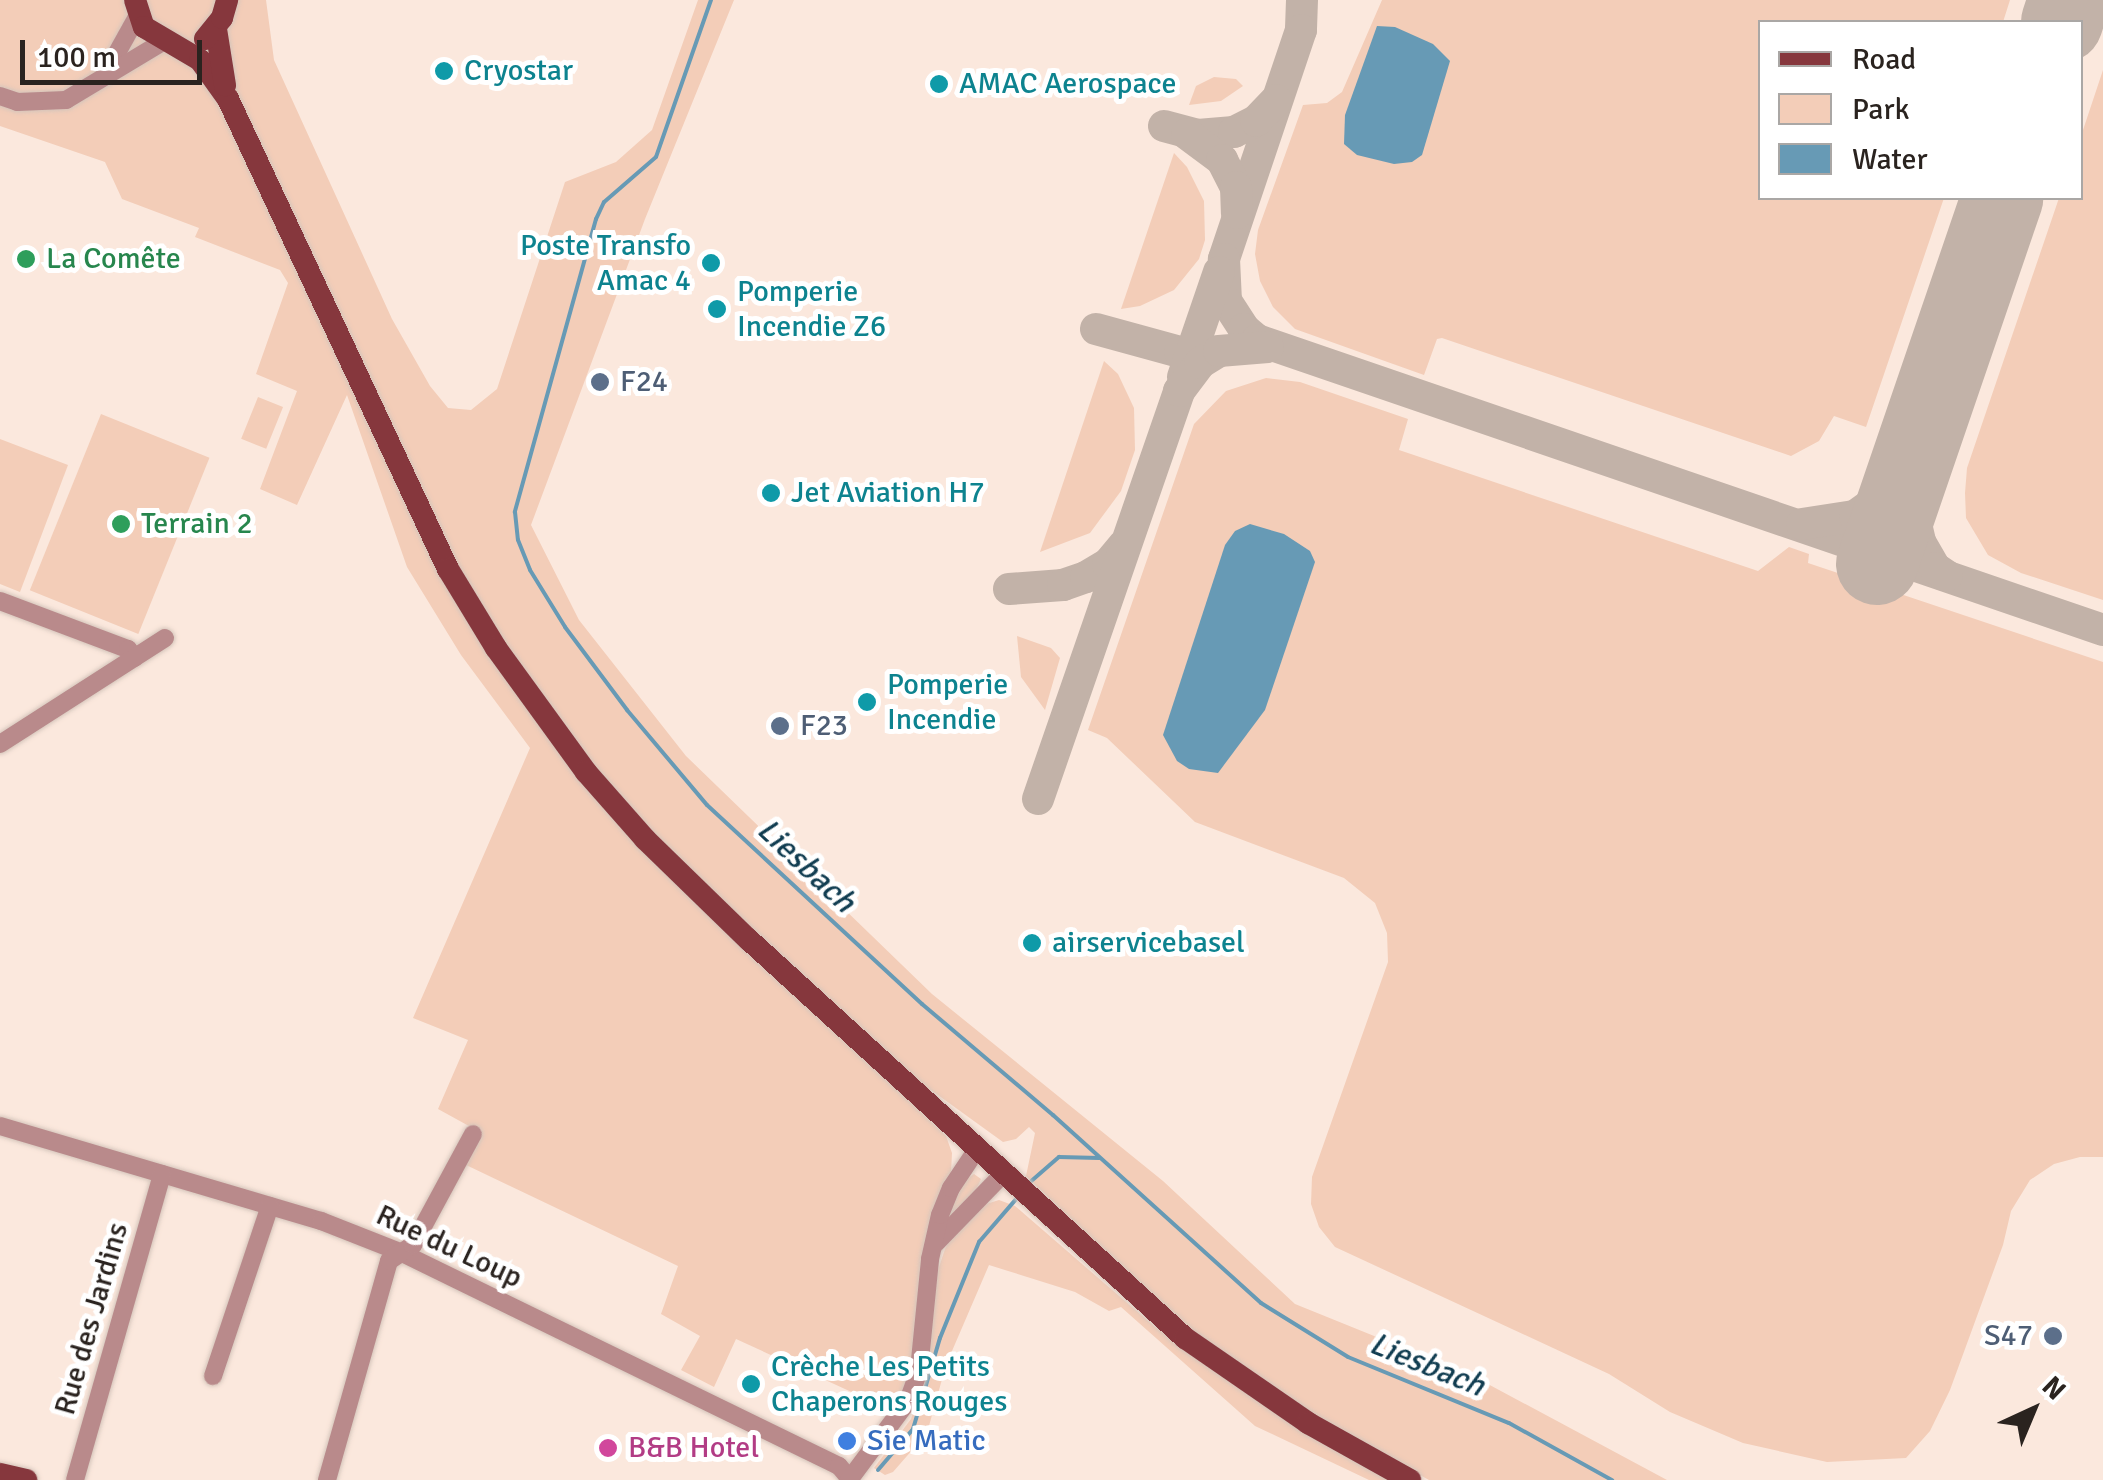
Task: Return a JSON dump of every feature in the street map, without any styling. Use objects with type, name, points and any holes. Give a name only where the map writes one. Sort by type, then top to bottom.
[{"type":"main road","points":[[173,44],[205,39],[216,29],[227,0]]},
{"type":"main road","points":[[136,8],[144,27],[208,69],[228,99],[448,569],[506,662],[586,772],[644,839],[1185,1338],[1308,1423],[1410,1480]]},
{"type":"main road","points":[[216,29],[228,99]]},
{"type":"main road","points":[[0,1474],[26,1480]]},
{"type":"street","points":[[105,74],[136,8]]},
{"type":"street","points":[[0,96],[17,102],[66,100],[105,74],[173,44]]},
{"type":"street","points":[[0,601],[128,650],[135,658]]},
{"type":"street","points":[[0,744],[166,638]]},
{"type":"street","name":"Rue du Loup","points":[[0,1126],[270,1206],[400,1252],[822,1458],[843,1469],[850,1479]]},
{"type":"street","points":[[327,1480],[390,1261],[413,1246],[474,1134]]},
{"type":"street","points":[[850,1479],[896,1422],[914,1386],[920,1370],[930,1259],[951,1188],[977,1149]]},
{"type":"street","name":"Rue des Jardins","points":[[76,1480],[162,1174]]},
{"type":"street","points":[[936,1244],[1016,1184]]},
{"type":"street","points":[[214,1376],[270,1206]]},
{"type":"green space","points":[[0,0],[266,0],[274,60],[392,319],[430,386],[448,408],[471,410],[497,389],[565,182],[616,162],[652,130],[698,0],[734,0],[645,219],[531,525],[579,620],[686,756],[932,994],[1163,1181],[1295,1304],[1473,1376],[1667,1480],[1429,1480],[1312,1416],[1179,1321],[1026,1176],[1035,1133],[1029,1127],[1016,1139],[1003,1142],[931,1090],[915,1107],[946,1136],[952,1153],[951,1173],[921,1259],[913,1366],[893,1411],[736,1339],[714,1387],[681,1370],[700,1336],[661,1314],[678,1266],[464,1164],[478,1131],[438,1109],[468,1040],[413,1018],[530,748],[461,655],[407,567],[347,395],[297,505],[260,489],[297,391],[256,374],[288,283],[280,270],[195,237],[199,228],[122,199],[105,162],[0,126]]},
{"type":"green space","points":[[1382,0],[2010,0],[2004,20],[1758,20],[1758,200],[1943,200],[1866,427],[1834,416],[1819,441],[1791,456],[1442,338],[1437,339],[1424,375],[1295,329],[1273,307],[1260,281],[1255,254],[1258,230],[1303,105],[1327,103],[1342,92]]},
{"type":"green space","points":[[2103,70],[2103,600],[2021,573],[1988,555],[1966,518],[1967,468],[2058,200],[2083,200],[2083,130]]},
{"type":"green space","points":[[1214,77],[1236,79],[1243,86],[1221,101],[1189,105],[1196,86]]},
{"type":"green space","points":[[1174,153],[1187,167],[1204,201],[1205,240],[1199,259],[1174,290],[1140,306],[1121,309]]},
{"type":"green space","points":[[1104,361],[1118,374],[1134,408],[1135,450],[1121,491],[1090,533],[1040,552]]},
{"type":"green space","points":[[1266,378],[1300,382],[1408,419],[1399,450],[1758,571],[1789,547],[1809,554],[1808,563],[2103,662],[2103,1157],[2080,1157],[2054,1164],[2030,1180],[2011,1211],[2003,1245],[1950,1390],[1930,1431],[1906,1458],[1827,1462],[1743,1443],[1670,1412],[1609,1374],[1335,1247],[1319,1227],[1311,1204],[1312,1177],[1388,962],[1387,933],[1375,903],[1344,878],[1195,822],[1107,738],[1088,730],[1194,424],[1226,391]]},
{"type":"green space","points":[[258,397],[283,407],[266,449],[241,439]]},
{"type":"green space","name":"Terrain 2","points":[[101,414],[209,458],[138,634],[30,590]]},
{"type":"green space","points":[[0,439],[68,465],[20,592],[0,584]]},
{"type":"green space","points":[[1017,636],[1051,648],[1060,658],[1045,710],[1021,677]]},
{"type":"green space","points":[[974,1174],[981,1179],[977,1188],[945,1226],[946,1212],[964,1181]]},
{"type":"green space","points":[[999,1200],[1015,1206],[1155,1327],[1274,1412],[1393,1480],[1369,1480],[1255,1426],[1121,1307],[1109,1311],[1075,1292],[989,1265],[946,1365],[927,1433],[893,1472],[885,1475],[874,1468],[911,1419],[926,1371],[938,1270],[945,1249],[953,1233],[983,1205]]},
{"type":"water","points":[[1377,26],[1395,27],[1433,44],[1450,61],[1422,155],[1412,162],[1394,164],[1357,155],[1344,144],[1345,115]]},
{"type":"water","points":[[1250,524],[1284,534],[1310,551],[1315,562],[1265,710],[1218,773],[1189,769],[1177,761],[1163,735],[1225,545],[1235,531]]},
{"type":"waterway","name":"Liesbach","points":[[711,0],[656,157],[604,202],[596,219],[515,512],[518,540],[530,570],[565,627],[627,710],[707,805],[922,1004],[1053,1115],[1261,1303],[1348,1357],[1509,1423],[1612,1480]]},
{"type":"waterway","points":[[1029,1183],[1059,1157],[1099,1158]]},
{"type":"waterway","points":[[878,1470],[913,1429],[940,1338],[979,1242],[1017,1198]]},
{"type":"taxiway","points":[[1302,0],[1301,30],[1224,259],[1226,301],[1244,329],[1257,340],[2103,630]]},
{"type":"taxiway","points":[[1164,126],[1198,135],[1234,132],[1256,121],[1276,100]]},
{"type":"taxiway","points":[[1187,134],[1222,160],[1236,187],[1237,213]]},
{"type":"taxiway","points":[[1183,377],[1219,272]]},
{"type":"taxiway","points":[[1096,329],[1180,352],[1210,352]]},
{"type":"taxiway","points":[[1038,799],[1179,391],[1200,363],[1219,351],[1268,347]]},
{"type":"taxiway","points":[[1802,524],[1855,516],[1884,495],[1921,435]]},
{"type":"taxiway","points":[[1916,451],[1913,511],[1920,542],[1935,568],[1947,576]]},
{"type":"taxiway","points":[[1009,589],[1063,585],[1086,577],[1108,564],[1124,545]]},
{"type":"runway","points":[[2063,20],[2069,0]]},
{"type":"runway","points":[[1877,564],[2001,200]]},
{"type":"place","name":"Cryostar","points":[[444,71]]},
{"type":"place","name":"AMAC Aerospace","points":[[939,84]]},
{"type":"place","name":"La Comête","points":[[26,259]]},
{"type":"place","name":"Poste Transfo Amac 4","points":[[711,263]]},
{"type":"place","name":"Pomperie Incendie Z6","points":[[717,309]]},
{"type":"place","name":"F24","points":[[600,382]]},
{"type":"place","name":"Jet Aviation H7","points":[[771,493]]},
{"type":"place","name":"Terrain 2","points":[[121,524]]},
{"type":"place","name":"Pomperie Incendie","points":[[867,702]]},
{"type":"place","name":"F23","points":[[780,726]]},
{"type":"place","name":"airservicebasel","points":[[1032,943]]},
{"type":"place","name":"S47","points":[[2053,1336]]},
{"type":"place","name":"Crèche Les Petits Chaperons Rouges","points":[[751,1384]]},
{"type":"place","name":"Sie Matic","points":[[847,1441]]},
{"type":"place","name":"B&B Hotel","points":[[608,1448]]}]
